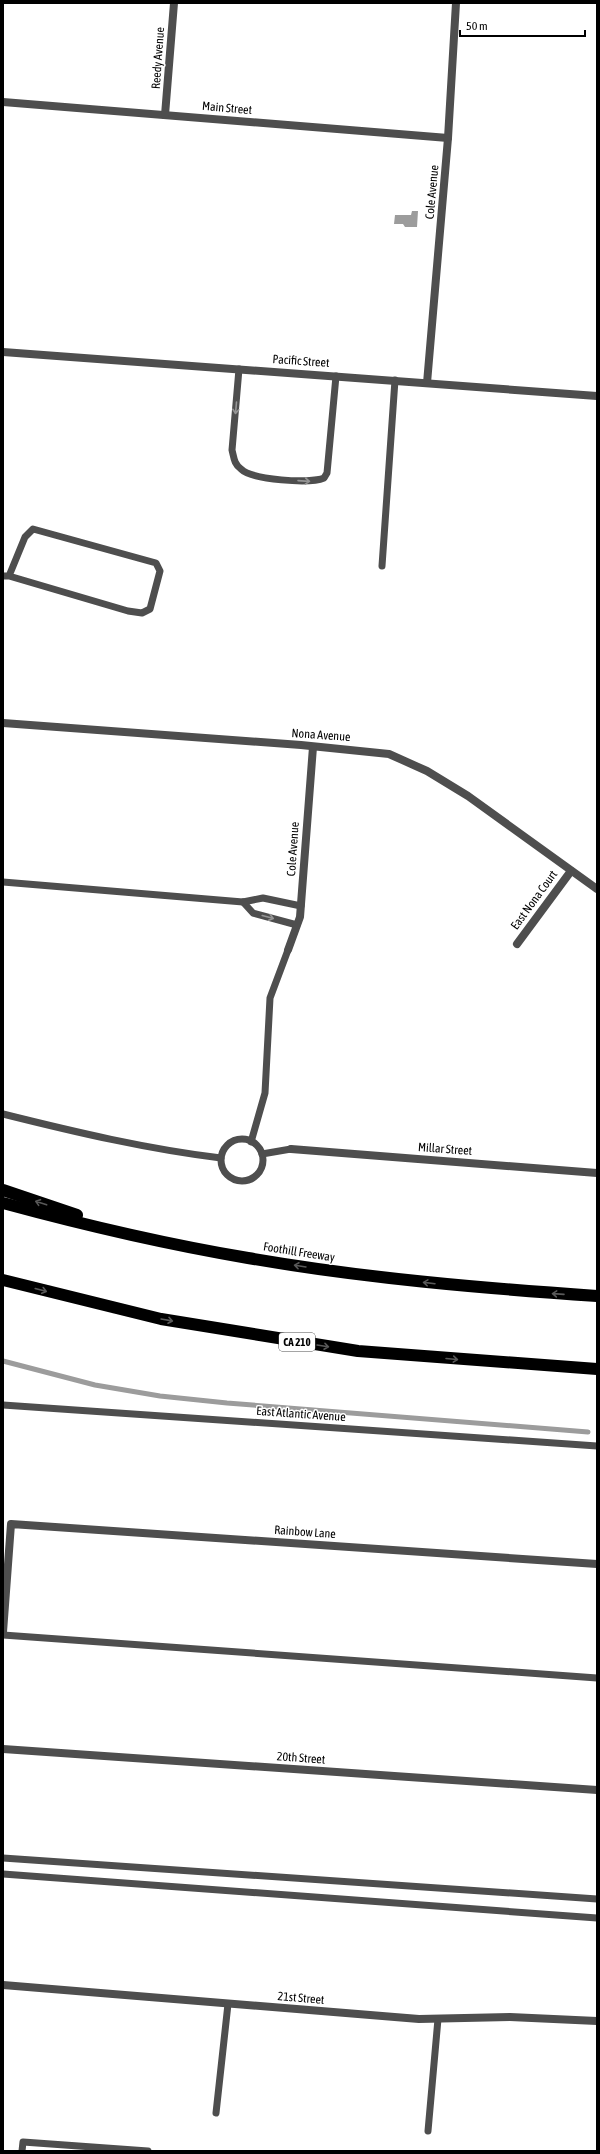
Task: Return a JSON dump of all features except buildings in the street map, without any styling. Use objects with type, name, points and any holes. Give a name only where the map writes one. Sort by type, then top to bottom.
[{"type":"highway","points":[[3,1190],[158,1241]]},
{"type":"highway","name":"Foothill Freeway","points":[[3,1203],[158,1241],[248,1258],[343,1273],[436,1284],[597,1296]]},
{"type":"highway","name":"CA 210","points":[[3,1280],[161,1319],[358,1351],[597,1369]]},
{"type":"street","name":"Reedy Avenue","points":[[165,115],[174,3]]},
{"type":"street","name":"Cole Avenue","points":[[427,383],[448,138],[456,3]]},
{"type":"street","name":"Main Street","points":[[3,102],[448,138]]},
{"type":"street","name":"Pacific Street","points":[[3,352],[597,396]]},
{"type":"street","name":"Nona Avenue","points":[[3,723],[356,749],[390,754],[427,771],[468,796],[597,889]]},
{"type":"street","name":"Cole Avenue","points":[[288,950],[297,925],[301,906],[313,747]]},
{"type":"street","name":"East Nona Court","points":[[517,944],[571,871]]},
{"type":"street","name":"Millar Street","points":[[291,1149],[597,1173]]},
{"type":"street","name":"Rainbow Lane","points":[[3,1632],[11,1524],[597,1564]]},
{"type":"street","name":"20th Street","points":[[3,1749],[597,1790]]},
{"type":"street","name":"21st Street","points":[[3,1985],[419,2019],[510,2017],[597,2021]]},
{"type":"lane","points":[[239,369],[232,450],[234,462],[249,475],[310,481],[324,478],[327,473],[336,376]]},
{"type":"lane","points":[[382,566],[395,380]]},
{"type":"lane","points":[[33,529],[156,563],[160,571],[150,609],[142,613],[128,611],[6,576],[25,537],[33,529]]},
{"type":"lane","points":[[3,882],[243,902],[263,898],[301,906]]},
{"type":"lane","points":[[243,902],[253,913],[297,925]]},
{"type":"lane","points":[[251,1142],[265,1093],[270,998],[288,950]]},
{"type":"lane","points":[[3,1114],[82,1133],[168,1151],[221,1158]]},
{"type":"lane","points":[[238,1140],[251,1142],[262,1154],[262,1160],[258,1173],[253,1178],[241,1181],[228,1176],[221,1165],[223,1152],[232,1142],[238,1140]]},
{"type":"lane","points":[[262,1154],[291,1149]]},
{"type":"lane","name":"East Atlantic Avenue","points":[[3,1405],[597,1446]]},
{"type":"lane","points":[[3,1635],[597,1678]]},
{"type":"lane","points":[[3,1858],[597,1899]]},
{"type":"lane","points":[[3,1874],[597,1918]]},
{"type":"lane","points":[[216,2113],[228,2004]]},
{"type":"lane","points":[[428,2131],[438,2019]]},
{"type":"lane","points":[[22,2151],[22,2142],[69,2148],[148,2151]]},
{"type":"shaded area","points":[[412,211],[418,211],[417,227],[405,227],[403,224],[394,224],[395,215],[411,215]]},
{"type":"waterway","points":[[3,1361],[95,1385],[160,1396],[227,1403],[588,1432]]}]
